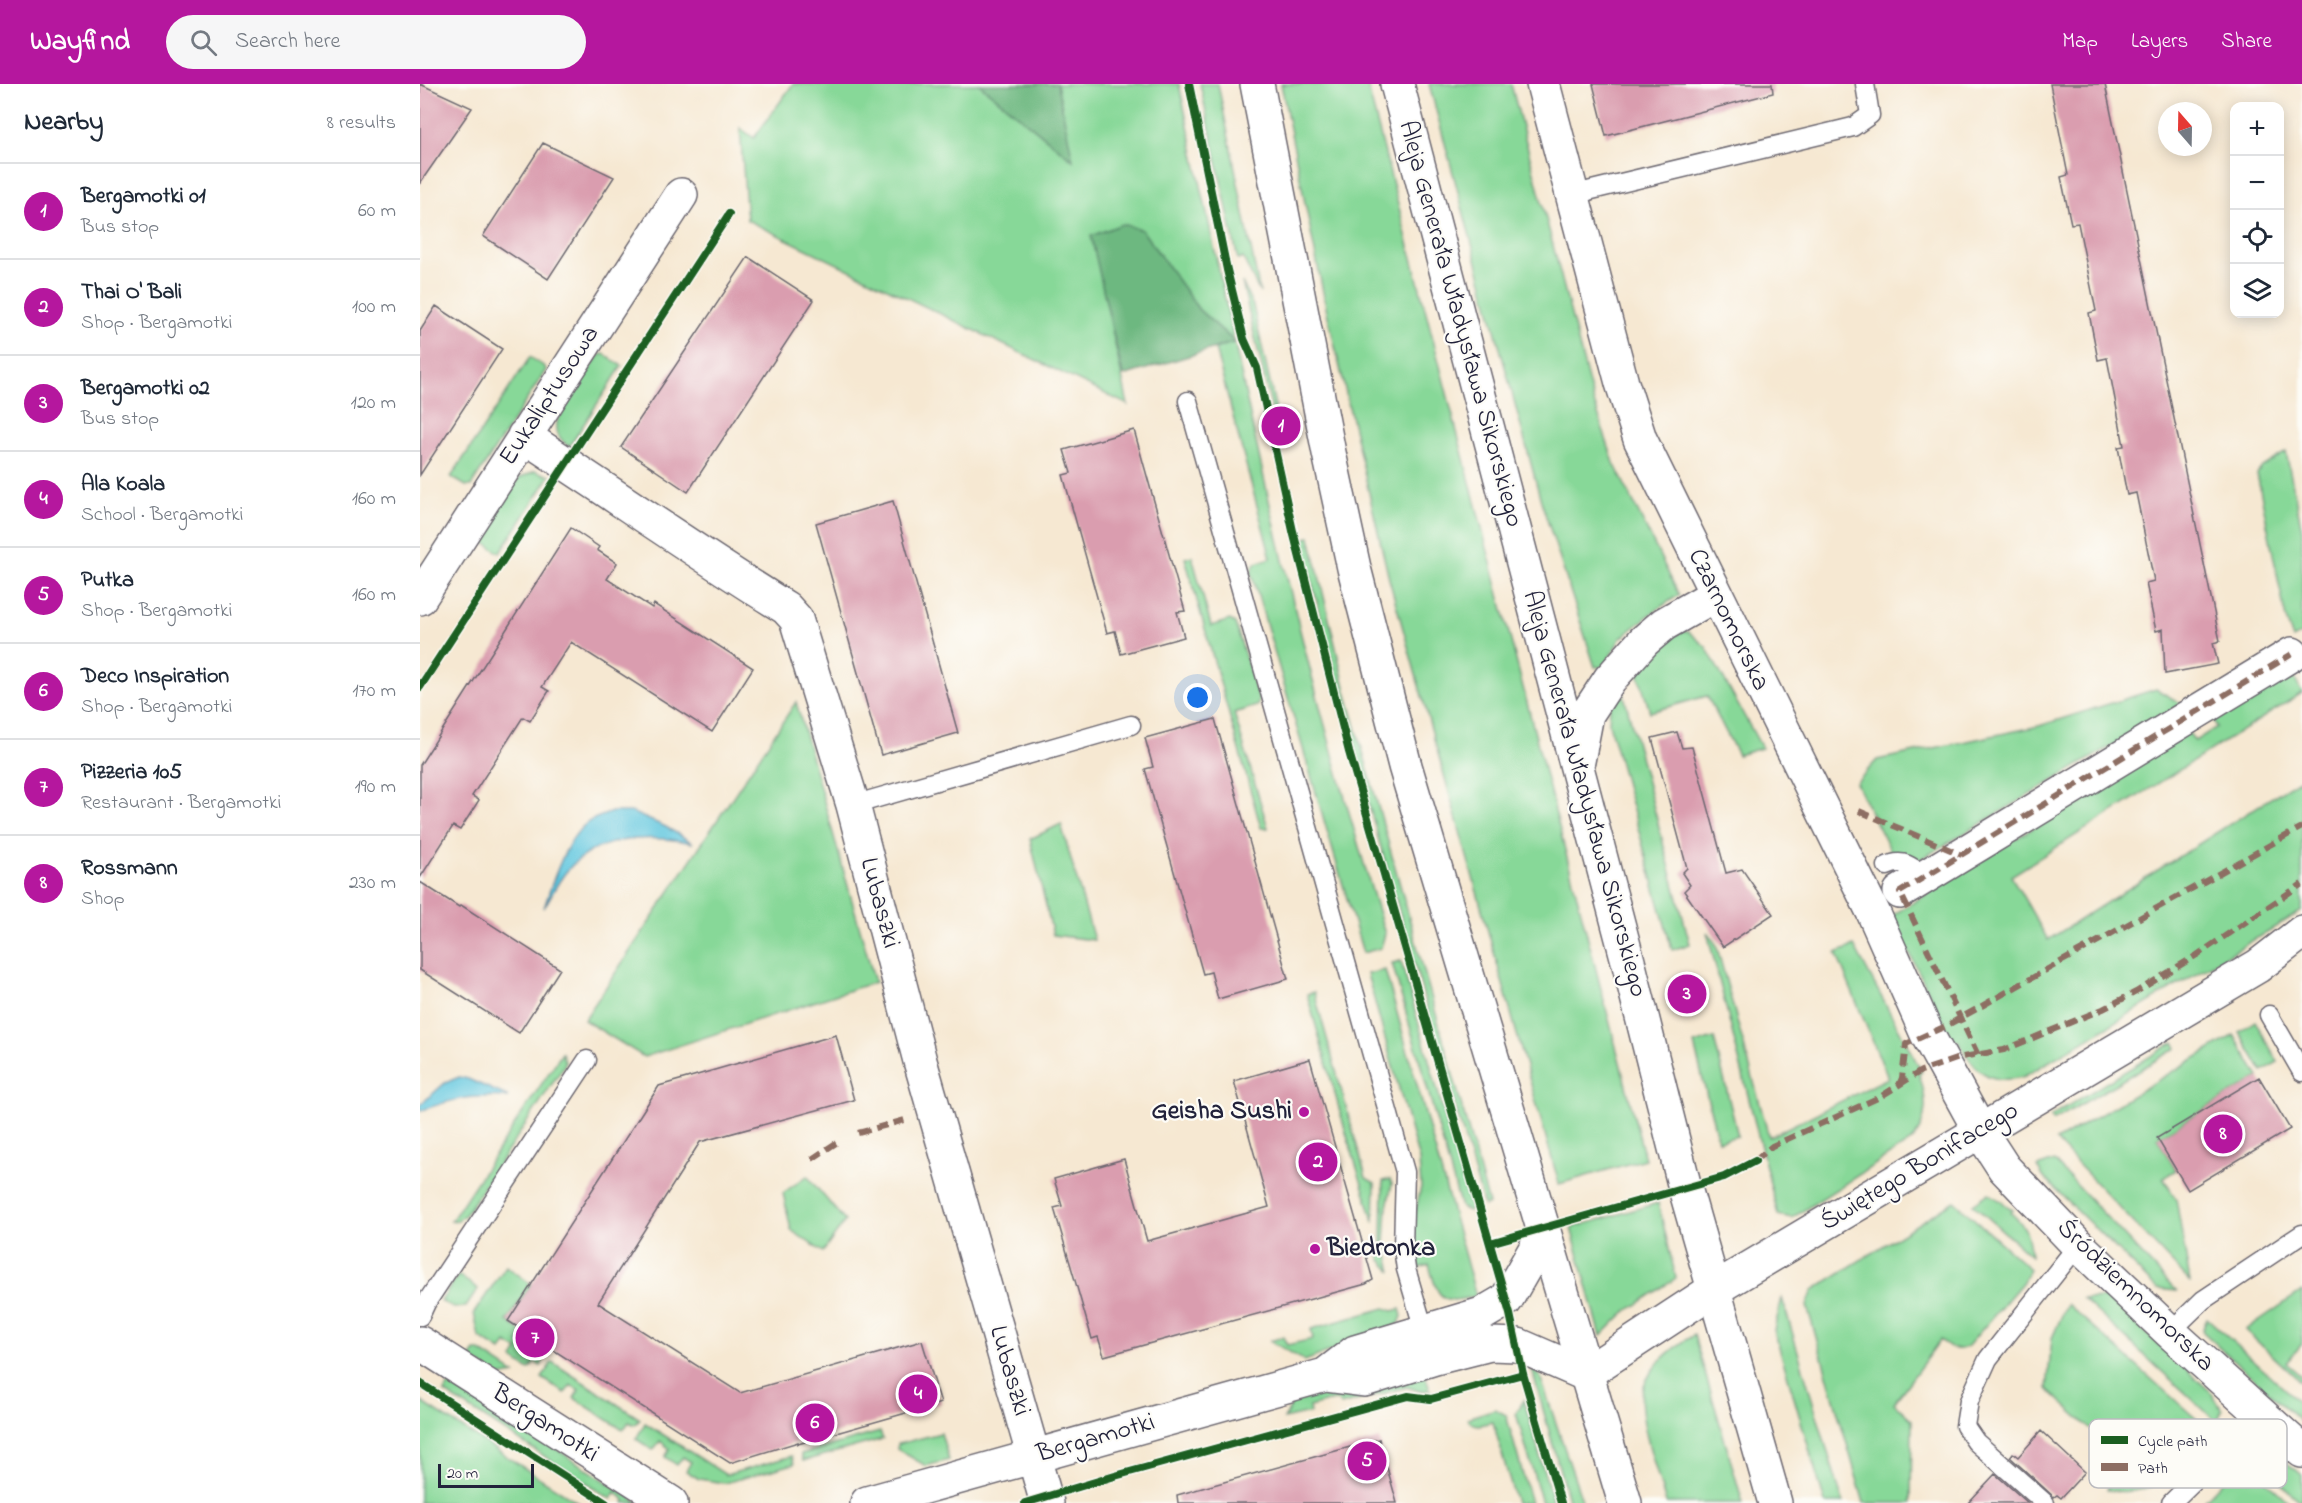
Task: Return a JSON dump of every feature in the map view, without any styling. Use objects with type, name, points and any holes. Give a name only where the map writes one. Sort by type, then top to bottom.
[{"type":"street","points":[[1257,84],[1329,453],[1357,579],[1405,766],[1585,1374],[1626,1503]]},
{"type":"street","name":"Aleja Generała Władysława Sikorskiego","points":[[1397,84],[1713,1290],[1775,1503]]},
{"type":"street","name":"Czarnomorska","points":[[1543,84],[1622,383],[1640,439],[1873,912],[1927,1034],[1980,1131]]},
{"type":"street","name":"Eukaliptusowa","points":[[420,598],[681,195]]},
{"type":"street","name":"Lubaszki","points":[[525,436],[632,506],[709,561],[791,613],[796,619],[853,805],[920,1061],[1047,1503]]},
{"type":"street","points":[[1577,769],[1587,714],[1610,679],[1644,641],[1664,624],[1715,595]]},
{"type":"street","points":[[1904,879],[2292,654]]},
{"type":"street","name":"Świętego Bonifacego","points":[[1585,1374],[1713,1290],[2258,966],[2302,932]]},
{"type":"street","name":"Świętego Bonifacego","points":[[2258,966],[2302,948]]},
{"type":"street","name":"Śródziemnomorska","points":[[1980,1131],[2004,1168],[2078,1245],[2170,1332],[2267,1419]]},
{"type":"street","name":"Bergamotki","points":[[867,1503],[1325,1375],[1355,1352],[1482,1314],[1506,1300],[1544,1234]]},
{"type":"street","name":"Bergamotki","points":[[420,1343],[671,1503]]},
{"type":"street","name":"Bergamotki","points":[[1325,1375],[1364,1380],[1490,1344],[1518,1345],[1585,1374]]},
{"type":"street","name":"Śródziemnomorska","points":[[2287,1437],[2302,1451]]},
{"type":"lane","points":[[1571,195],[1853,127],[1870,115],[1865,84]]},
{"type":"lane","points":[[1188,401],[1405,1172],[1403,1248],[1406,1269],[1424,1330]]},
{"type":"lane","points":[[853,805],[1131,725]]},
{"type":"lane","points":[[1873,912],[1904,879]]},
{"type":"lane","points":[[2269,1015],[2302,1072]]},
{"type":"lane","points":[[420,1316],[426,1303],[587,1060]]},
{"type":"lane","points":[[2170,1332],[2203,1300],[2302,1234]]},
{"type":"lane","points":[[2045,1503],[1976,1442],[1965,1426],[1969,1401],[1988,1359],[2078,1245]]},
{"type":"lane","points":[[2257,1419],[2262,1414]]},
{"type":"lane","points":[[2171,1503],[2186,1488]]},
{"type":"green space","points":[[793,84],[979,84],[1072,159],[1057,84],[1179,84],[1234,341],[1199,310],[1179,283],[1092,236],[1128,405],[747,220],[740,128],[754,138]]},
{"type":"green space","points":[[979,84],[1057,84],[1073,160]]},
{"type":"green space","points":[[1200,84],[1218,84],[1260,293],[1243,258],[1238,260]]},
{"type":"green space","points":[[1281,84],[1367,84],[1645,1159],[1559,1184],[1389,579],[1327,312]]},
{"type":"green space","points":[[1429,84],[1511,84],[1593,399],[1614,463],[1679,595],[1653,612],[1620,639],[1604,667],[1595,667],[1541,501]]},
{"type":"green space","points":[[1122,224],[1142,230],[1199,310],[1235,342],[1123,376],[1091,236]]},
{"type":"green space","points":[[1242,282],[1253,306],[1280,428],[1276,428]]},
{"type":"green space","points":[[1234,342],[1308,661],[1337,771],[1385,934],[1381,948],[1363,953],[1251,572],[1255,563],[1271,558],[1215,349]]},
{"type":"green space","points":[[604,354],[622,366],[569,447],[558,434],[558,419],[599,355]]},
{"type":"green space","points":[[530,357],[546,370],[471,486],[466,486],[451,477]]},
{"type":"green space","points":[[2286,452],[2302,530],[2302,634],[2293,639],[2286,619],[2257,474],[2262,467]]},
{"type":"green space","points":[[535,471],[550,476],[500,553],[480,537],[519,478]]},
{"type":"green space","points":[[1310,537],[1346,691],[1489,1204],[1484,1206],[1367,799],[1301,539]]},
{"type":"green space","points":[[1192,556],[1211,626],[1230,620],[1235,623],[1259,700],[1257,706],[1234,713],[1268,828],[1261,828],[1185,558]]},
{"type":"green space","points":[[1682,631],[1689,632],[1706,647],[1762,748],[1738,755],[1707,696],[1650,712],[1635,663]]},
{"type":"green space","points":[[2289,668],[2302,693],[2011,876],[2048,940],[2302,778],[2302,911],[2025,1076],[2001,1079],[1992,1077],[1976,1067],[1958,1040],[1953,1041],[1891,916],[2188,732],[2195,741],[2217,727],[2211,717]]},
{"type":"green space","points":[[1621,684],[1690,944],[1672,950],[1609,724],[1610,706]]},
{"type":"green space","points":[[2156,689],[2182,704],[1901,871],[1856,783],[1877,760],[2039,726]]},
{"type":"green space","points":[[796,702],[875,982],[644,1057],[584,1020]]},
{"type":"green space","points":[[1061,824],[1094,940],[1053,935],[1030,839]]},
{"type":"green space","points":[[1707,932],[1716,944],[1769,1137],[1888,1078],[1836,953],[1854,946],[1922,1072],[1919,1074],[1924,1091],[1924,1116],[1913,1140],[1792,1218],[1778,1215]]},
{"type":"green space","points":[[1401,961],[1471,1209],[1468,1211],[1461,1208],[1392,963]]},
{"type":"green space","points":[[1385,970],[1476,1296],[1448,1299],[1438,1292],[1429,1265],[1419,1268],[1414,1231],[1415,1213],[1421,1187],[1419,1160],[1367,974]]},
{"type":"green space","points":[[1314,992],[1366,1178],[1375,1183],[1374,1223],[1307,994]]},
{"type":"green space","points":[[2255,1021],[2278,1062],[2262,1071],[2239,1032]]},
{"type":"green space","points":[[2234,1035],[2259,1077],[2157,1138],[2176,1170],[2163,1178],[2176,1199],[2190,1282],[2056,1141]]},
{"type":"green space","points":[[1714,1038],[1738,1136],[1718,1141],[1694,1044]]},
{"type":"green space","points":[[2174,1042],[2177,1048],[2053,1121],[2051,1117],[2059,1111]]},
{"type":"green space","points":[[562,1053],[564,1066],[466,1214],[458,1220],[451,1221]]},
{"type":"green space","points":[[2054,1161],[2176,1291],[2157,1289],[2044,1178],[2037,1167]]},
{"type":"green space","points":[[807,1176],[845,1221],[823,1252],[791,1230],[783,1193]]},
{"type":"green space","points":[[1390,1179],[1392,1184],[1387,1207],[1385,1243],[1392,1272],[1381,1260],[1377,1248],[1382,1244],[1383,1181]]},
{"type":"green space","points":[[1989,1193],[2013,1210],[2011,1213],[2026,1232],[2031,1256],[1973,1204]]},
{"type":"green space","points":[[1954,1201],[2030,1269],[2022,1283],[1968,1346],[1957,1349],[1940,1340],[1894,1403],[1912,1420],[1911,1503],[1864,1503],[1807,1306],[1813,1290]]},
{"type":"green space","points":[[1658,1203],[1676,1278],[1623,1314],[1601,1336],[1571,1228]]},
{"type":"green space","points":[[506,1266],[531,1284],[507,1321],[525,1334],[519,1342],[544,1359],[541,1366],[535,1362],[529,1370],[513,1359],[518,1350],[506,1343],[501,1351],[479,1337],[474,1313]]},
{"type":"green space","points":[[458,1275],[478,1289],[466,1307],[453,1308],[441,1301]]},
{"type":"green space","points":[[2302,1291],[2302,1344],[2286,1363],[2302,1377],[2302,1383],[2245,1330]]},
{"type":"green space","points":[[1782,1298],[1843,1503],[1825,1503],[1774,1330]]},
{"type":"green space","points":[[2108,1298],[2212,1393],[2222,1410],[2218,1419],[2214,1419],[2083,1299]]},
{"type":"green space","points":[[2067,1304],[2196,1419],[2089,1419],[2089,1427],[2047,1389],[2052,1338]]},
{"type":"green space","points":[[1385,1308],[1393,1311],[1400,1309],[1402,1316],[1399,1324],[1305,1361],[1270,1341],[1283,1337],[1287,1345],[1313,1339],[1311,1329]]},
{"type":"green space","points":[[2207,1318],[2302,1405],[2302,1423],[2202,1331]]},
{"type":"green space","points":[[1694,1335],[1743,1503],[1666,1503],[1654,1462],[1642,1413],[1643,1389],[1657,1364],[1678,1345]]},
{"type":"green space","points":[[475,1351],[480,1351],[515,1374],[499,1377],[470,1358]]},
{"type":"green space","points":[[552,1362],[640,1419],[635,1425],[629,1422],[623,1430],[574,1398],[579,1390],[571,1385],[565,1393],[542,1378]]},
{"type":"green space","points":[[1531,1366],[1540,1376],[1583,1503],[1569,1503]]},
{"type":"green space","points":[[1424,1371],[1430,1390],[1419,1391],[1407,1387],[1341,1405],[1336,1400],[1309,1407],[1310,1413],[1284,1419],[1293,1402]]},
{"type":"green space","points":[[452,1381],[640,1503],[624,1503],[625,1500],[615,1492],[611,1499],[444,1392]]},
{"type":"green space","points":[[1524,1400],[1553,1503],[1542,1503],[1516,1413]]},
{"type":"green space","points":[[420,1401],[579,1503],[420,1503]]},
{"type":"green space","points":[[1495,1409],[1506,1415],[1531,1503],[1516,1503],[1493,1422],[1475,1425],[1467,1418]]},
{"type":"green space","points":[[645,1423],[726,1475],[792,1456],[794,1464],[725,1483],[699,1479],[686,1471],[691,1462],[683,1457],[677,1465],[665,1457],[670,1449],[660,1441],[653,1450],[636,1439]]},
{"type":"green space","points":[[880,1432],[883,1439],[803,1461],[801,1454]]},
{"type":"green space","points":[[941,1433],[949,1460],[926,1466],[897,1449],[898,1444]]},
{"type":"green space","points":[[2287,1463],[2302,1475],[2302,1503],[2286,1488]]},
{"type":"green space","points":[[2108,1488],[2147,1488],[2126,1492],[2107,1490]]},
{"type":"green space","points":[[2216,1488],[2274,1488],[2290,1503],[2202,1503]]},
{"type":"water","points":[[612,812],[631,812],[666,827],[693,843],[659,839],[625,840],[593,850],[566,872],[544,908],[561,861],[574,837],[590,821]]},
{"type":"water","points":[[459,1077],[509,1097],[464,1098],[420,1111],[420,1105],[445,1083]]},
{"type":"building","points":[[420,84],[472,108],[420,183]]},
{"type":"building","points":[[1593,84],[1772,84],[1773,93],[1606,136]]},
{"type":"building","points":[[2050,84],[2105,84],[2220,641],[2213,643],[2218,664],[2165,674],[2163,629],[2156,631],[2146,583],[2154,581],[2136,493],[2127,495],[2118,447],[2124,446],[2107,358],[2098,360],[2089,313],[2096,311],[2078,223],[2071,224],[2061,177],[2068,175]]},
{"type":"building","points":[[543,143],[614,177],[548,279],[483,236]]},
{"type":"building","points":[[748,257],[814,300],[688,492],[621,447]]},
{"type":"building","points":[[436,306],[502,349],[420,475],[420,331]]},
{"type":"building","points":[[1134,430],[1185,611],[1177,612],[1184,637],[1121,654],[1115,631],[1107,633],[1063,475],[1071,473],[1064,450]]},
{"type":"building","points":[[893,501],[958,733],[881,755],[816,523]]},
{"type":"building","points":[[571,528],[599,547],[597,550],[617,563],[607,579],[652,608],[654,604],[753,668],[712,732],[571,642],[542,687],[549,691],[530,721],[523,717],[472,796],[479,800],[460,830],[453,826],[420,878],[420,765]]},
{"type":"building","points":[[1215,719],[1288,979],[1218,999],[1211,972],[1203,974],[1145,769],[1153,767],[1145,738]]},
{"type":"building","points":[[1677,732],[1682,748],[1692,747],[1726,873],[1742,869],[1773,914],[1723,947],[1684,891],[1690,885],[1682,873],[1687,868],[1652,738]]},
{"type":"building","points":[[420,882],[459,907],[461,905],[560,969],[519,1033],[420,970]]},
{"type":"building","points":[[836,1035],[854,1100],[700,1142],[598,1303],[740,1393],[922,1341],[941,1403],[730,1463],[508,1321],[659,1086]]},
{"type":"building","points":[[1310,1059],[1373,1280],[1366,1284],[1104,1356],[1098,1337],[1092,1339],[1054,1208],[1062,1206],[1054,1179],[1124,1159],[1147,1241],[1269,1207],[1234,1081]]},
{"type":"building","points":[[2259,1077],[2290,1129],[2188,1190],[2157,1138]]},
{"type":"building","points":[[2041,1431],[2085,1472],[2061,1498],[2057,1495],[2054,1497],[2010,1457],[2013,1453],[2018,1457]]},
{"type":"building","points":[[1379,1439],[1397,1503],[1178,1503],[1177,1495]]},
{"type":"building","points":[[1995,1474],[2028,1503],[1968,1503]]},
{"type":"marked path","points":[[1978,1055],[1900,892],[2292,654]]},
{"type":"marked path","points":[[1859,811],[1962,855]]},
{"type":"marked path","points":[[1899,1085],[1906,1044],[1946,1026],[2302,827]]},
{"type":"marked path","points":[[1755,1161],[1772,1146],[1880,1097],[1921,1071],[1962,1057],[2004,1050],[2103,1009],[2197,955],[2302,884]]},
{"type":"marked path","points":[[858,1133],[905,1120]]},
{"type":"marked path","points":[[812,1159],[836,1143]]},
{"type":"cycle path","points":[[1189,84],[1227,270],[1244,339],[1257,368],[1293,531],[1349,752],[1510,1314],[1523,1374],[1561,1503]]},
{"type":"cycle path","points":[[420,687],[729,214]]},
{"type":"cycle path","points":[[1490,1243],[1724,1177],[1755,1161]]},
{"type":"cycle path","points":[[1025,1503],[1408,1396],[1431,1399],[1523,1374]]},
{"type":"cycle path","points":[[420,1383],[606,1503]]},
{"type":"place","name":"Bergamotki 01","points":[[1281,426]]},
{"type":"place","name":"Bergamotki 02","points":[[1687,994]]},
{"type":"place","name":"Geisha Sushi","points":[[1304,1112]]},
{"type":"place","name":"Rossmann","points":[[2223,1134]]},
{"type":"place","name":"Thai O' Bali","points":[[1318,1162]]},
{"type":"place","name":"Biedronka","points":[[1315,1249]]},
{"type":"place","name":"Pizzeria 105","points":[[535,1338]]},
{"type":"place","name":"Ala Koala","points":[[918,1394]]},
{"type":"place","name":"Deco Inspiration","points":[[815,1423]]},
{"type":"place","name":"Putka","points":[[1367,1461]]}]
